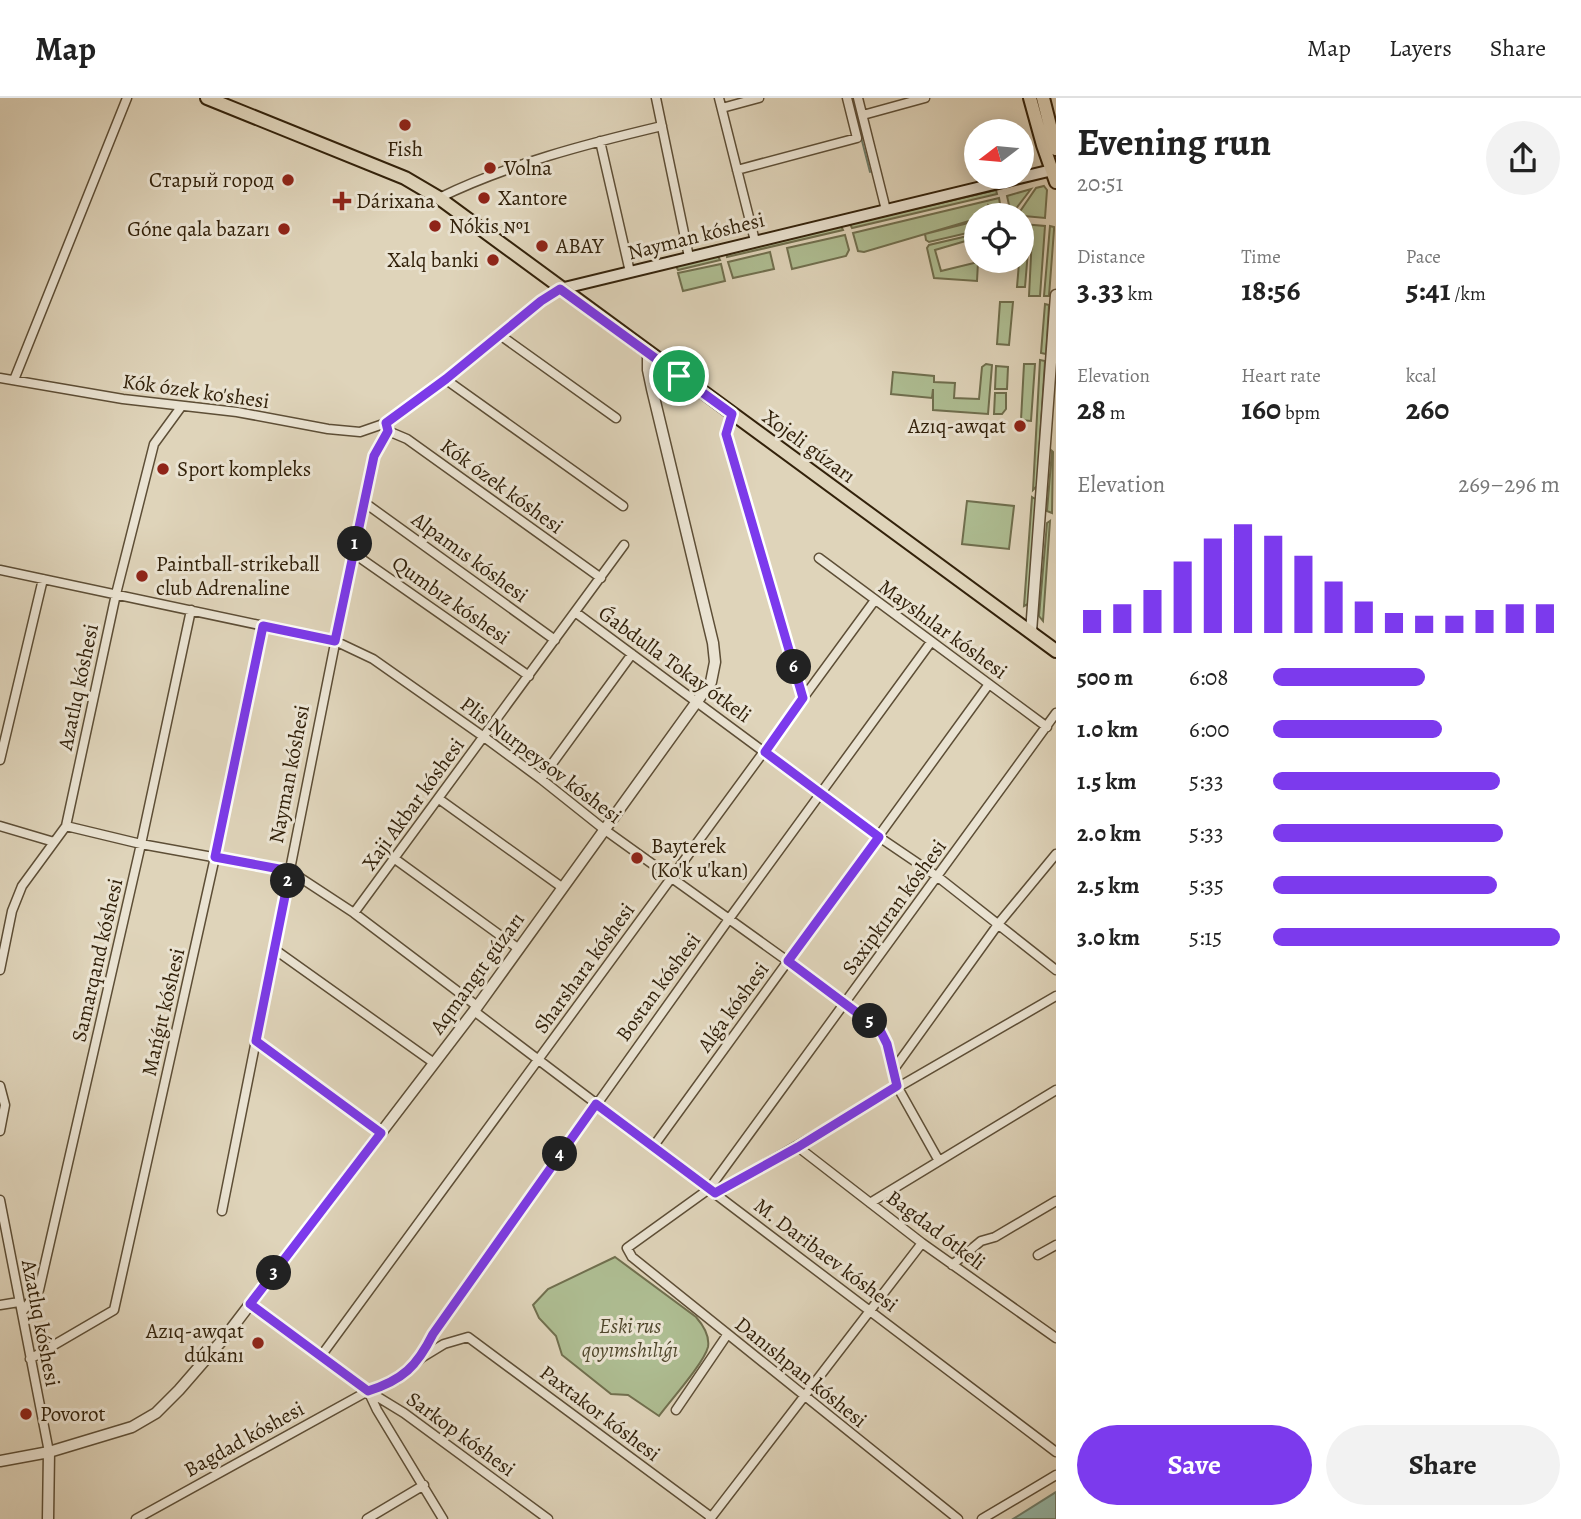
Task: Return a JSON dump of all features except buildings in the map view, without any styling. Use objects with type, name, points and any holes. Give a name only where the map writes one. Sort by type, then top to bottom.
[{"type":"main road","name":"Xojeli gúzarı","points":[[207,98],[224,101],[405,178],[439,198],[1056,650]]},
{"type":"main road","points":[[1030,98],[1054,174]]},
{"type":"main road","points":[[1043,98],[1056,149]]},
{"type":"main road","name":"Nayman kóshesi","points":[[560,289],[886,209],[1054,174]]},
{"type":"street","points":[[14,380],[127,98]]},
{"type":"street","points":[[656,98],[689,257]]},
{"type":"street","points":[[719,98],[755,241]]},
{"type":"street","points":[[722,108],[759,98]]},
{"type":"street","points":[[737,170],[858,138],[847,98]]},
{"type":"street","points":[[858,98],[886,209]]},
{"type":"street","points":[[863,115],[924,98]]},
{"type":"street","points":[[439,198],[495,174],[600,141],[662,126]]},
{"type":"street","points":[[600,141],[630,272]]},
{"type":"street","name":"Nayman kóshesi","points":[[222,1211],[374,456],[387,427],[541,301],[560,289]]},
{"type":"street","points":[[1031,632],[1056,295]]},
{"type":"street","points":[[500,335],[617,418]]},
{"type":"street","name":"Aqmangıt gúzarı","points":[[0,1461],[49,1452],[132,1427],[156,1413],[218,1346],[476,1009],[699,703],[711,682],[715,662],[713,643],[652,389],[648,370],[649,353]]},
{"type":"street","name":"Kók ózek ko'shesi","points":[[0,377],[181,407],[237,412],[344,431],[360,432],[387,427]]},
{"type":"street","points":[[446,379],[623,506]]},
{"type":"street","name":"Azatlıq kóshesi","points":[[0,970],[12,911],[22,886],[66,826],[116,594],[154,444],[181,407]]},
{"type":"street","points":[[732,414],[726,434],[803,698]]},
{"type":"street","name":"Kók ózek kóshesi","points":[[387,427],[601,578]]},
{"type":"street","name":"Alpamıs kóshesi","points":[[365,503],[555,640]]},
{"type":"street","name":"Xaji Akbar kóshesi","points":[[354,913],[624,545]]},
{"type":"street","name":"Qumbız kóshesi","points":[[353,553],[529,676]]},
{"type":"street","name":"Mayshılar kóshesi","points":[[819,558],[1047,727]]},
{"type":"street","name":"Plis Nurpeysov kóshesi","points":[[0,570],[335,641],[373,659],[484,737],[605,830],[880,1030],[887,1044],[897,1086],[939,1161]]},
{"type":"street","points":[[0,760],[43,579]]},
{"type":"street","name":"Sharshara kóshesi","points":[[321,1356],[875,600]]},
{"type":"street","name":"Samarqand kóshesi","points":[[22,1312],[39,1290],[141,844],[191,610]]},
{"type":"street","name":"Ǵabdulla Tokay ótkeli","points":[[575,612],[879,837],[938,877],[1056,970]]},
{"type":"street","name":"Mańǵıt kóshesi","points":[[30,1359],[114,1310],[215,857],[263,626]]},
{"type":"street","name":"Bostan kóshesi","points":[[421,1358],[433,1334],[596,1104],[932,642]]},
{"type":"street","points":[[541,779],[632,654]]},
{"type":"street","name":"Alǵa kóshesi","points":[[653,1147],[989,684]]},
{"type":"street","name":"Saxipkıran kóshesi","points":[[712,1191],[1056,713]]},
{"type":"street","points":[[439,799],[563,888]]},
{"type":"street","name":"M. Daribaev kóshesi","points":[[66,826],[141,844],[290,871],[354,913],[538,1060],[1056,1452]]},
{"type":"street","points":[[0,827],[54,842]]},
{"type":"street","points":[[894,1069],[999,923],[1056,854]]},
{"type":"street","points":[[395,859],[519,949]]},
{"type":"street","points":[[274,949],[434,1063]]},
{"type":"street","points":[[712,1191],[798,1147],[897,1086],[1056,996]]},
{"type":"street","points":[[256,1041],[381,1133]]},
{"type":"street","points":[[0,1086],[5,1105],[0,1131]]},
{"type":"street","points":[[870,1203],[1056,1090]]},
{"type":"street","name":"Bagdad ótkeli","points":[[798,1147],[922,1243],[1056,1338]]},
{"type":"street","name":"Danıshpan kóshesi","points":[[712,1191],[627,1248],[632,1257],[958,1519]]},
{"type":"street","name":"Azatlıq kóshesi","points":[[0,1200],[2,1229],[22,1312],[49,1452]]},
{"type":"street","points":[[952,1265],[981,1241],[995,1237],[1056,1201]]},
{"type":"street","points":[[710,1518],[922,1243]]},
{"type":"street","points":[[1038,1255],[1056,1245]]},
{"type":"street","points":[[0,1305],[19,1302]]},
{"type":"street","name":"Sarkop kóshesi","points":[[250,1304],[548,1519]]},
{"type":"street","points":[[676,1410],[727,1335]]},
{"type":"street","name":"Paxtakor kóshesi","points":[[421,1358],[443,1344],[468,1337],[710,1518]]},
{"type":"street","name":"Bagdad kóshesi","points":[[136,1519],[368,1391],[396,1380],[421,1358]]},
{"type":"street","points":[[368,1391],[443,1519]]},
{"type":"street","points":[[48,1519],[49,1452]]},
{"type":"street","points":[[982,1519],[1056,1475]]},
{"type":"street","points":[[367,1519],[424,1485]]},
{"type":"green space","points":[[1044,186],[1047,190],[1045,218],[1034,217],[1034,203],[1026,203],[1036,188]]},
{"type":"green space","points":[[1031,189],[1020,203],[1009,203],[1007,196]]},
{"type":"green space","points":[[996,190],[997,194],[852,228],[850,224]]},
{"type":"green space","points":[[999,198],[1000,203],[978,203]]},
{"type":"green space","points":[[964,206],[964,223],[864,252],[858,251],[853,233]]},
{"type":"green space","points":[[964,224],[964,234],[929,242],[925,234]]},
{"type":"green space","points":[[1034,225],[1045,226],[1040,296],[1029,296],[1030,273],[1034,273]]},
{"type":"green space","points":[[841,226],[843,230],[727,257],[727,254]]},
{"type":"green space","points":[[1050,226],[1054,227],[1054,230],[1049,296],[1044,296]]},
{"type":"green space","points":[[845,235],[849,250],[846,256],[792,269],[787,248]]},
{"type":"green space","points":[[964,237],[964,242],[935,250],[941,271],[964,265],[964,273],[977,273],[977,281],[934,278],[927,248],[929,245]]},
{"type":"green space","points":[[770,252],[774,269],[733,278],[728,262]]},
{"type":"green space","points":[[718,256],[720,260],[678,270],[676,266]]},
{"type":"green space","points":[[721,264],[725,281],[683,291],[678,273]]},
{"type":"green space","points":[[1018,273],[1026,273],[1025,287],[1017,287]]},
{"type":"green space","points":[[1000,302],[1013,302],[1009,345],[997,344]]},
{"type":"green space","points":[[1045,304],[1049,305],[1046,354],[1041,353]]},
{"type":"green space","points":[[1040,360],[1045,361],[1037,486],[1033,490]]},
{"type":"green space","points":[[986,364],[992,365],[988,414],[933,410],[933,389],[932,398],[891,394],[893,372],[934,376],[934,382],[955,383],[954,398],[979,399],[982,367]]},
{"type":"green space","points":[[1024,364],[1035,364],[1031,421],[1021,420]]},
{"type":"green space","points":[[996,366],[1008,367],[1007,389],[995,389]]},
{"type":"green space","points":[[995,393],[1006,393],[1006,409],[1002,414],[994,414]]},
{"type":"green space","points":[[1053,452],[1052,513],[1047,511]]},
{"type":"green space","points":[[1032,497],[1037,500],[1028,604],[1024,606]]},
{"type":"green space","points":[[967,501],[1014,506],[1009,549],[962,544]]},
{"type":"green space","points":[[1050,521],[1043,621],[1039,616],[1047,523]]},
{"type":"green space","name":"Eski rus qoyımshılıǵı","points":[[615,1257],[696,1317],[707,1334],[708,1347],[705,1354],[659,1416],[628,1395],[611,1394],[562,1355],[556,1336],[539,1318],[533,1305],[548,1289]]},
{"type":"shaded area","points":[[1056,1492],[1056,1519],[1013,1519]]},
{"type":"waterway","points":[[851,98],[870,172]]},
{"type":"place","name":"Fish","points":[[405,125]]},
{"type":"place","name":"Volna","points":[[490,168]]},
{"type":"place","name":"Старый город","points":[[288,180]]},
{"type":"place","name":"Xantore","points":[[484,198]]},
{"type":"place","name":"Dárixana","points":[[342,201]]},
{"type":"place","name":"Nókis №1","points":[[435,226]]},
{"type":"place","name":"Góne qala bazarı","points":[[284,229]]},
{"type":"place","name":"ABAY","points":[[542,246]]},
{"type":"place","name":"Xalq banki","points":[[493,260]]},
{"type":"place","name":"Azıq-awqat","points":[[1020,426]]},
{"type":"place","name":"Sport kompleks","points":[[163,469]]},
{"type":"place","name":"Paintball-strikeball club Adrenaline","points":[[142,576]]},
{"type":"place","name":"Bayterek (Ko'k u'kan)","points":[[637,858]]},
{"type":"place","name":"Azıq-awqat dúkanı","points":[[258,1343]]},
{"type":"place","name":"Povorot","points":[[26,1414]]},
{"type":"route","points":[[560,289],[679,376],[732,414],[726,434],[803,698],[765,752],[879,837],[788,961],[880,1030],[887,1044],[897,1086],[798,1147],[715,1193],[596,1104],[433,1334],[421,1358],[396,1380],[368,1391],[250,1304],[381,1133],[256,1041],[290,871],[215,857],[263,626],[335,641],[374,456],[388,431],[386,423],[560,289]]}]
